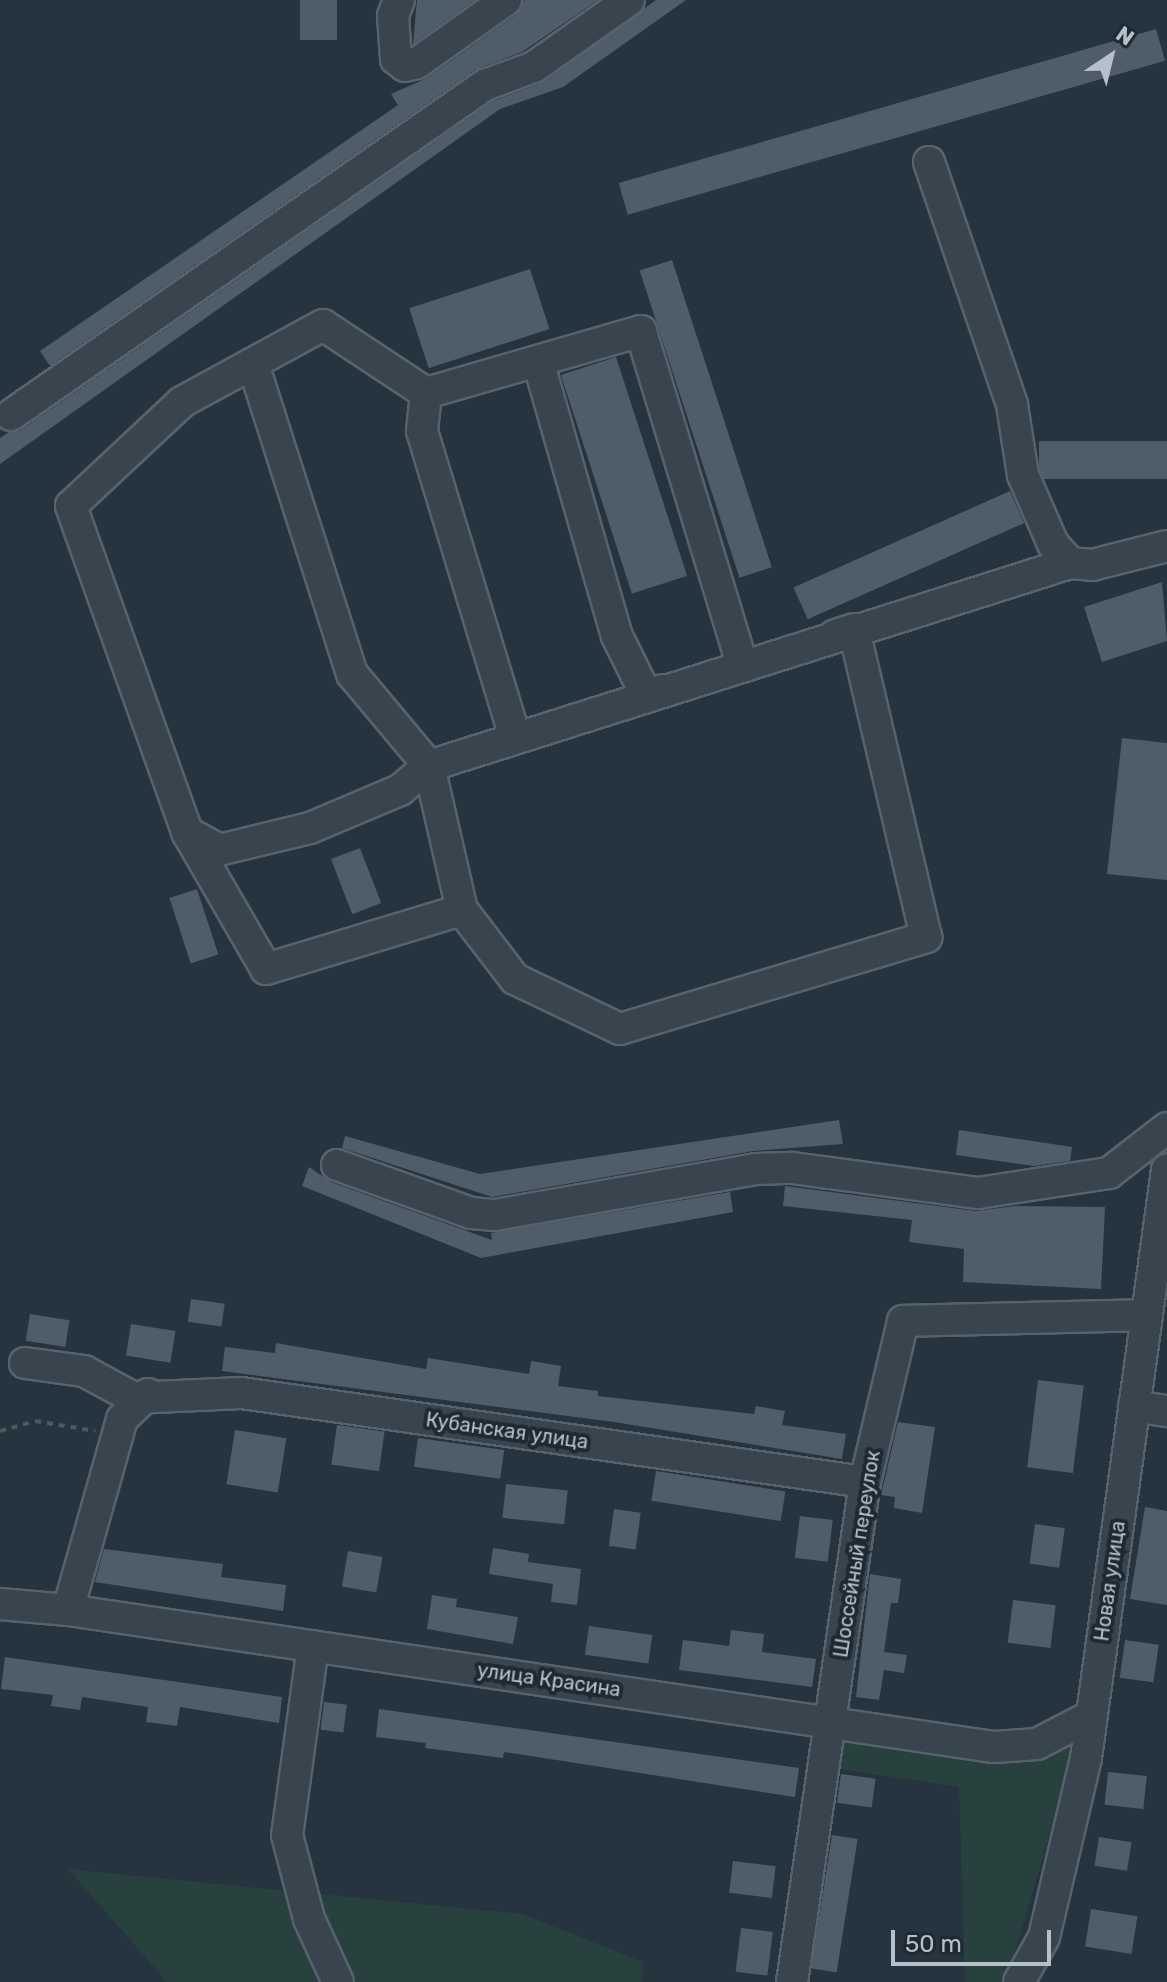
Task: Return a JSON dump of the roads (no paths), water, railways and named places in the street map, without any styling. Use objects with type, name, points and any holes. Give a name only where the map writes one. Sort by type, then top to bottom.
[{"type":"street","points":[[399,0],[393,16],[396,59],[405,66],[506,0]]},
{"type":"street","points":[[11,415],[485,85],[534,67],[629,0]]},
{"type":"street","points":[[929,162],[1012,405],[1023,475],[1053,544],[1070,563]]},
{"type":"street","points":[[462,910],[266,969],[187,832],[71,506],[182,402],[323,325],[426,393],[641,331],[742,664]]},
{"type":"street","points":[[538,361],[617,636],[646,695]]},
{"type":"street","points":[[253,363],[352,674],[429,766],[462,910],[515,979],[620,1029],[926,937],[854,629]]},
{"type":"street","points":[[426,393],[422,431],[515,738]]},
{"type":"street","points":[[187,832],[219,850],[310,828],[400,790],[429,766],[742,664],[1070,563],[1092,565],[1167,546]]},
{"type":"street","points":[[646,695],[854,629]]},
{"type":"street","points":[[337,1165],[471,1213],[495,1215],[756,1169],[792,1168],[978,1193],[1109,1173],[1167,1128]]},
{"type":"street","name":"Новая улица","points":[[1019,1982],[1044,1937],[1091,1716],[1167,1170]]},
{"type":"street","name":"Шоссейный переулок","points":[[792,1982],[865,1482],[903,1321],[1147,1315]]},
{"type":"street","name":"Кубанская улица","points":[[25,1363],[84,1371],[134,1398],[148,1394],[241,1393],[865,1482]]},
{"type":"street","points":[[68,1610],[122,1419],[148,1394]]},
{"type":"street","points":[[1134,1406],[1167,1411]]},
{"type":"street","name":"улица Красина","points":[[0,1604],[68,1610],[994,1747],[1037,1744],[1091,1716]]},
{"type":"street","points":[[313,1646],[287,1835],[309,1919],[338,1982]]}]
